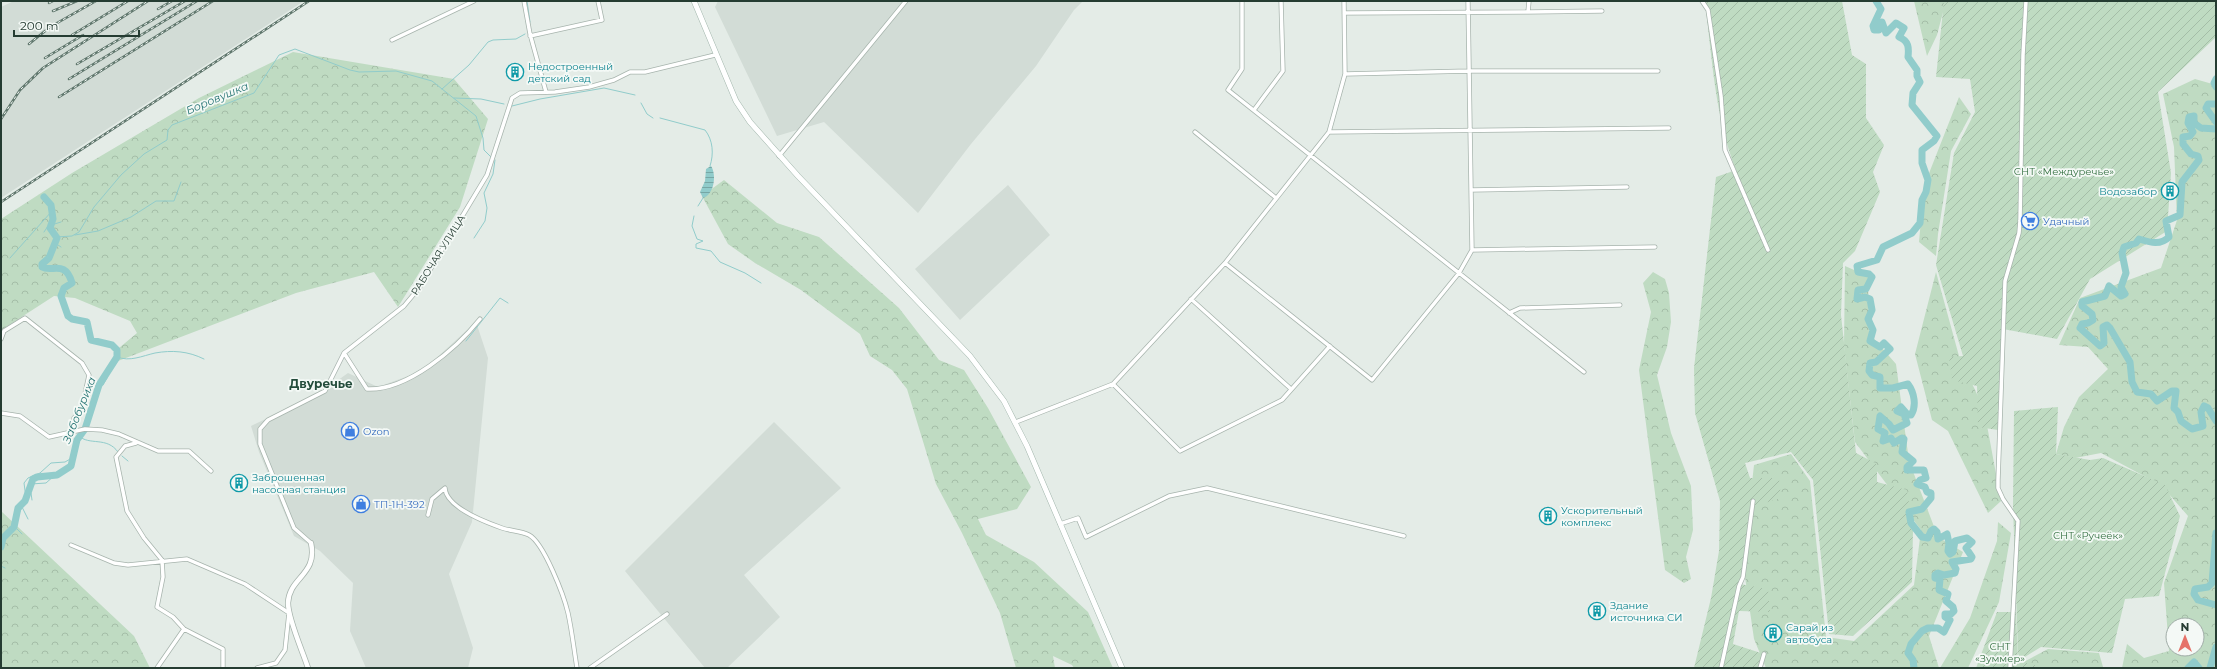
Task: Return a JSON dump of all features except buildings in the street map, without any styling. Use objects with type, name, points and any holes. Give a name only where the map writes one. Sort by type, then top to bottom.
[{"type":"main road","points":[[694,1],[715,56],[736,101],[744,114],[780,156],[970,356],[1004,401],[1016,422],[1122,668]]},
{"type":"street","points":[[392,40],[474,1]]},
{"type":"street","points":[[524,1],[530,36],[546,92]]},
{"type":"street","points":[[530,36],[602,20],[598,1]]},
{"type":"street","points":[[780,156],[906,1]]},
{"type":"street","points":[[1242,1],[1242,69],[1228,90],[1310,153],[1584,372]]},
{"type":"street","points":[[1254,110],[1283,72],[1281,1]]},
{"type":"street","points":[[1016,422],[1113,384],[1225,263],[1310,153],[1329,132],[1345,74],[1344,1]]},
{"type":"street","points":[[1225,263],[1372,380],[1459,273],[1472,250],[1468,1]]},
{"type":"street","points":[[1528,12],[1529,1]]},
{"type":"street","points":[[1702,1],[1708,10],[1721,96],[1724,150],[1768,250]]},
{"type":"street","points":[[2010,668],[2018,522],[2003,499],[1998,484],[2005,281],[2019,233],[2020,221],[2023,56],[2026,1]]},
{"type":"street","points":[[1344,13],[1602,11]]},
{"type":"street","name":"РАБОЧАЯ УЛИЦА","points":[[311,543],[294,528],[260,444],[259,434],[262,426],[268,420],[325,391],[344,353],[404,306],[419,288],[487,175],[512,98],[520,93],[546,92],[589,87],[614,80],[630,72],[644,72],[715,56]]},
{"type":"street","points":[[1345,74],[1469,71],[1658,71]]},
{"type":"street","points":[[1329,132],[1669,128]]},
{"type":"street","points":[[1195,132],[1276,198]]},
{"type":"street","points":[[1471,190],[1627,187]]},
{"type":"street","points":[[1472,250],[1655,248]]},
{"type":"street","points":[[1191,299],[1291,389]]},
{"type":"street","points":[[1509,313],[1520,308],[1620,306]]},
{"type":"street","points":[[1,339],[4,332],[25,318],[82,363],[89,374],[81,412],[74,418],[73,430]]},
{"type":"street","points":[[344,353],[367,389],[376,389],[418,374],[471,330],[480,319]]},
{"type":"street","points":[[1113,384],[1180,451],[1282,400],[1330,346]]},
{"type":"street","points":[[1,413],[20,416],[49,436],[85,428],[111,432],[158,451],[189,451],[211,471]]},
{"type":"street","points":[[136,443],[125,446],[116,457],[127,511],[144,538],[162,560],[163,577],[157,607],[173,617],[184,629],[222,649],[222,668]]},
{"type":"street","points":[[428,515],[432,499],[445,488],[445,495],[453,504],[472,515],[503,529],[529,535],[542,549],[568,612],[578,668]]},
{"type":"street","points":[[1060,524],[1078,518],[1086,537],[1169,496],[1207,488],[1404,536]]},
{"type":"street","points":[[1722,668],[1739,586],[1743,577],[1753,501]]},
{"type":"street","points":[[257,668],[276,663],[285,650],[289,613],[289,597],[312,561],[311,543]]},
{"type":"street","points":[[71,546],[114,563],[128,565],[162,560],[187,559],[245,584],[289,613],[308,668]]},
{"type":"street","points":[[590,668],[667,614]]},
{"type":"street","points":[[157,668],[184,629]]},
{"type":"street","points":[[1760,668],[1764,654]]},
{"type":"shaded area","points":[[14,1],[304,1],[1,198],[1,7]]},
{"type":"shaded area","points":[[718,1],[1083,1],[1074,10],[1036,66],[971,144],[918,213],[824,122],[777,136],[715,7]]},
{"type":"shaded area","points":[[1008,185],[1050,235],[960,320],[915,269]]},
{"type":"shaded area","points":[[476,322],[488,358],[472,522],[449,574],[473,648],[468,668],[366,668],[350,631],[353,583],[320,551],[294,536],[259,452],[251,426],[320,393],[348,373],[378,387],[422,371]]},
{"type":"shaded area","points":[[774,422],[841,488],[744,575],[780,617],[727,668],[705,668],[625,571]]},
{"type":"green space","points":[[1705,1],[1842,1],[1852,55],[1866,64],[1866,118],[1884,145],[1873,172],[1880,192],[1855,251],[1843,263],[1841,315],[1856,453],[1877,464],[1877,482],[1907,490],[1913,530],[1912,582],[1853,636],[1829,634],[1813,480],[1791,452],[1745,463],[1750,478],[1779,478],[1781,498],[1755,506],[1740,584],[1768,589],[1770,612],[1739,611],[1733,644],[1764,654],[1760,668],[1694,668],[1711,598],[1719,551],[1720,501],[1695,413],[1694,368],[1716,177],[1736,170],[1723,129],[1715,87]]},
{"type":"green space","points":[[1914,1],[1946,1],[1937,35],[1927,56]]},
{"type":"green space","name":"СНТ «Междуречье»","points":[[1944,1],[2216,1],[2216,37],[2158,92],[2171,173],[2167,231],[2090,279],[2057,339],[2003,329],[1998,430],[1978,427],[1977,386],[1952,380],[1949,357],[1963,356],[1936,265],[1954,153],[1975,112],[1970,79],[1936,77]]},
{"type":"green space","points":[[293,52],[454,79],[488,119],[460,207],[398,307],[374,272],[296,293],[118,361],[119,348],[137,333],[130,321],[75,298],[54,296],[3,329],[1,332],[1,219],[72,173],[199,98]]},
{"type":"green space","points":[[2195,79],[2216,85],[2216,668],[2122,668],[2127,644],[2144,658],[2165,652],[2165,657],[2205,657],[2205,617],[2166,617],[2164,583],[2188,516],[2161,485],[2101,453],[2075,458],[2056,454],[2064,427],[2079,397],[2108,369],[2088,347],[2059,345],[2080,298],[2161,268],[2177,220],[2174,147],[2163,94]]},
{"type":"green space","points":[[1959,97],[1971,114],[1951,151],[1936,256],[1919,242],[1924,186]]},
{"type":"green space","points":[[724,180],[777,223],[819,237],[899,308],[939,360],[964,370],[988,408],[1031,487],[1017,509],[978,519],[986,535],[1034,562],[1088,612],[1113,668],[1074,668],[1072,665],[1053,656],[1055,668],[1016,668],[1000,613],[962,533],[936,484],[907,389],[892,370],[870,356],[860,334],[801,290],[755,263],[728,244],[702,196]]},
{"type":"green space","points":[[1845,266],[1868,276],[1869,333],[1896,364],[1909,461],[1938,537],[1963,552],[1929,636],[1939,668],[1766,668],[1754,639],[1743,563],[1754,465],[1791,454],[1810,481],[1826,637],[1854,641],[1914,585],[1921,530],[1855,442],[1844,346]]},
{"type":"green space","points":[[1653,272],[1665,279],[1669,293],[1671,322],[1667,347],[1657,375],[1671,433],[1691,486],[1693,530],[1686,557],[1691,579],[1684,583],[1665,570],[1639,370],[1651,312],[1643,283]]},
{"type":"green space","points":[[1936,272],[1959,356],[1984,409],[2001,501],[1988,513],[1948,431],[1932,420],[1915,354]]},
{"type":"green space","name":"СНТ «Ручеёк»","points":[[2058,407],[2056,454],[2090,460],[2103,458],[2165,485],[2180,516],[2159,596],[2125,599],[2112,653],[2041,647],[2020,660],[2018,653],[2013,506],[2014,411]]},
{"type":"green space","points":[[1,511],[134,636],[150,668],[1,668]]},
{"type":"green space","points":[[1998,522],[2011,533],[1999,602],[1968,668],[1940,668],[1970,618],[1997,541]]},
{"type":"green space","name":"СНТ «Зуммер»","points":[[1997,612],[2016,612],[2018,661],[2046,668],[1976,668]]},
{"type":"green space","points":[[2048,649],[2099,653],[2103,667],[2120,668],[2035,668],[2020,664]]},
{"type":"water","points":[[711,166],[714,174],[712,189],[707,196],[703,198],[700,192],[705,181],[706,169]]},
{"type":"waterway","points":[[527,1],[530,22]]},
{"type":"waterway","points":[[1876,1],[1881,9],[1873,26],[1874,30],[1879,30],[1882,22],[1886,33],[1896,23],[1904,28],[1899,37],[1907,43],[1908,57],[1917,70],[1917,76],[1920,82],[1913,93],[1912,105],[1937,136],[1934,141],[1922,150],[1922,163],[1928,180],[1926,192],[1922,200],[1920,223],[1912,233],[1883,247],[1877,260],[1857,266],[1858,272],[1869,274],[1872,277],[1866,289],[1858,290],[1857,299],[1865,297],[1870,299],[1872,310],[1868,319],[1873,330],[1870,341],[1880,347],[1884,343],[1890,349],[1876,362],[1870,363],[1869,371],[1872,375],[1880,377],[1880,388],[1893,388],[1908,384],[1914,399],[1914,407],[1911,415],[1908,415],[1901,407],[1897,411],[1904,414],[1907,423],[1893,430],[1880,416],[1878,429],[1885,433],[1883,441],[1891,438],[1894,443],[1902,438],[1904,439],[1902,452],[1913,461],[1907,467],[1907,470],[1924,470],[1926,478],[1920,480],[1917,484],[1925,487],[1927,492],[1931,493],[1931,498],[1922,509],[1909,512],[1911,523],[1922,537],[1928,538],[1931,531],[1934,529],[1937,532],[1938,539],[1947,534],[1949,543],[1948,551],[1950,554],[1953,552],[1955,541],[1967,538],[1972,542],[1966,548],[1972,557],[1971,559],[1952,562],[1956,569],[1955,573],[1944,575],[1938,573],[1935,575],[1935,578],[1940,579],[1939,590],[1948,594],[1946,601],[1953,607],[1954,611],[1951,614],[1945,614],[1945,617],[1950,620],[1944,632],[1938,628],[1928,628],[1922,631],[1911,644],[1908,653],[1913,660],[1914,668]]},
{"type":"waterway","points":[[442,89],[469,65],[488,42],[493,40],[516,39],[525,34]]},
{"type":"waterway","name":"Боровушка","points":[[57,237],[72,236],[79,232],[94,207],[121,175],[144,154],[167,140],[168,130],[172,125],[254,93],[279,55],[295,49],[350,70],[359,72],[396,71],[432,81],[476,116],[483,138],[484,150],[491,157]]},
{"type":"waterway","points":[[2216,79],[2214,83],[2216,87]]},
{"type":"waterway","points":[[512,106],[540,99],[604,88],[635,95]]},
{"type":"waterway","points":[[454,98],[481,99],[504,104]]},
{"type":"waterway","points":[[641,103],[647,114],[653,118]]},
{"type":"waterway","points":[[2216,104],[2208,104],[2206,108],[2216,122]]},
{"type":"waterway","points":[[2216,129],[2201,128],[2194,123],[2194,116],[2189,117],[2188,123],[2193,132],[2190,136],[2183,137],[2183,144],[2191,154],[2198,156],[2199,160],[2182,182],[2180,215],[2166,221],[2169,237],[2162,242],[2151,242],[2139,239],[2136,243],[2124,247],[2122,253],[2126,273],[2121,287],[2125,294],[2121,296],[2109,286],[2105,296],[2082,302],[2082,306],[2092,314],[2093,320],[2082,324],[2080,328],[2100,346],[2104,343],[2103,327],[2107,325],[2110,328],[2130,362],[2132,382],[2137,392],[2151,394],[2157,401],[2172,391],[2176,391],[2174,408],[2178,412],[2181,421],[2192,429],[2203,426],[2201,412],[2204,406],[2208,408],[2216,421]]},
{"type":"waterway","points":[[660,118],[705,130],[710,138],[712,147],[710,166]]},
{"type":"waterway","points":[[474,238],[485,221],[487,208],[484,193],[493,174],[495,160]]},
{"type":"waterway","points":[[75,235],[98,231],[131,217],[156,201],[174,201],[181,182]]},
{"type":"waterway","name":"Забобуриха","points":[[1,547],[3,538],[14,527],[18,508],[25,501],[33,479],[37,477],[57,475],[71,466],[77,440],[85,429],[99,385],[117,357],[117,350],[112,345],[91,340],[87,322],[72,319],[68,316],[61,296],[64,288],[72,283],[66,271],[58,268],[42,267],[42,264],[49,258],[57,238],[50,228],[53,219],[51,205],[44,197]]},
{"type":"waterway","points":[[698,206],[703,198]]},
{"type":"waterway","points":[[10,258],[52,211]]},
{"type":"waterway","points":[[694,216],[692,226],[697,239],[703,241],[696,244],[696,248],[711,251],[720,262],[745,273],[761,283]]},
{"type":"waterway","name":"Забобуриха","points":[[44,232],[48,226],[61,222]]},
{"type":"waterway","name":"Забобуриха","points":[[55,243],[61,247]]},
{"type":"waterway","points":[[466,341],[500,298],[508,303]]},
{"type":"waterway","points":[[117,357],[131,359],[155,353],[174,351],[192,354],[204,359]]},
{"type":"waterway","name":"Забобуриха","points":[[103,385],[107,378],[108,371]]},
{"type":"waterway","points":[[79,436],[83,439],[109,444],[118,452]]},
{"type":"waterway","points":[[122,456],[128,461]]},
{"type":"waterway","points":[[26,498],[24,483],[28,478],[40,473],[51,463],[65,462],[72,458]]},
{"type":"waterway","points":[[31,484],[46,483],[55,475]]},
{"type":"waterway","name":"Забобуриха","points":[[28,490],[31,493],[32,500]]},
{"type":"waterway","points":[[24,502],[22,507],[28,519]]},
{"type":"waterway","name":"Забобуриха","points":[[14,521],[22,508]]},
{"type":"waterway","points":[[14,526],[22,534]]},
{"type":"waterway","points":[[2216,533],[2212,583],[2208,587],[2195,589],[2194,594],[2198,600],[2216,605]]},
{"type":"waterway","points":[[1,566],[5,568]]},
{"type":"waterway","points":[[2210,668],[2216,647]]},
{"type":"waterway","points":[[2188,668],[2194,662],[2199,668]]},
{"type":"railway","points":[[49,3],[53,1]]},
{"type":"railway","points":[[53,11],[77,1]]},
{"type":"railway","points":[[29,44],[50,27],[96,1]]},
{"type":"railway","points":[[72,35],[128,1]]},
{"type":"railway","points":[[1,119],[20,90],[43,68],[148,1]]},
{"type":"railway","points":[[158,9],[172,1]]},
{"type":"railway","points":[[77,64],[185,1]]},
{"type":"railway","points":[[69,79],[197,1]]},
{"type":"railway","points":[[59,97],[213,1]]},
{"type":"railway","points":[[1,202],[309,1]]},
{"type":"railway","points":[[45,58],[83,35]]},
{"type":"place","name":"Недостроенный детский сад","points":[[515,72]]},
{"type":"place","name":"Водозабор","points":[[2170,191]]},
{"type":"place","name":"Удачный","points":[[2030,221]]},
{"type":"place","name":"Ozon","points":[[350,431]]},
{"type":"place","name":"Заброшенная насосная станция","points":[[239,483]]},
{"type":"place","name":"ТП-1Н-392","points":[[361,504]]},
{"type":"place","name":"Ускорительный комплекс","points":[[1548,516]]},
{"type":"place","name":"Здание источника СИ","points":[[1597,611]]},
{"type":"place","name":"Сарай из автобуса","points":[[1773,633]]},
{"type":"district","name":"Двуречье","points":[[321,383]]}]
